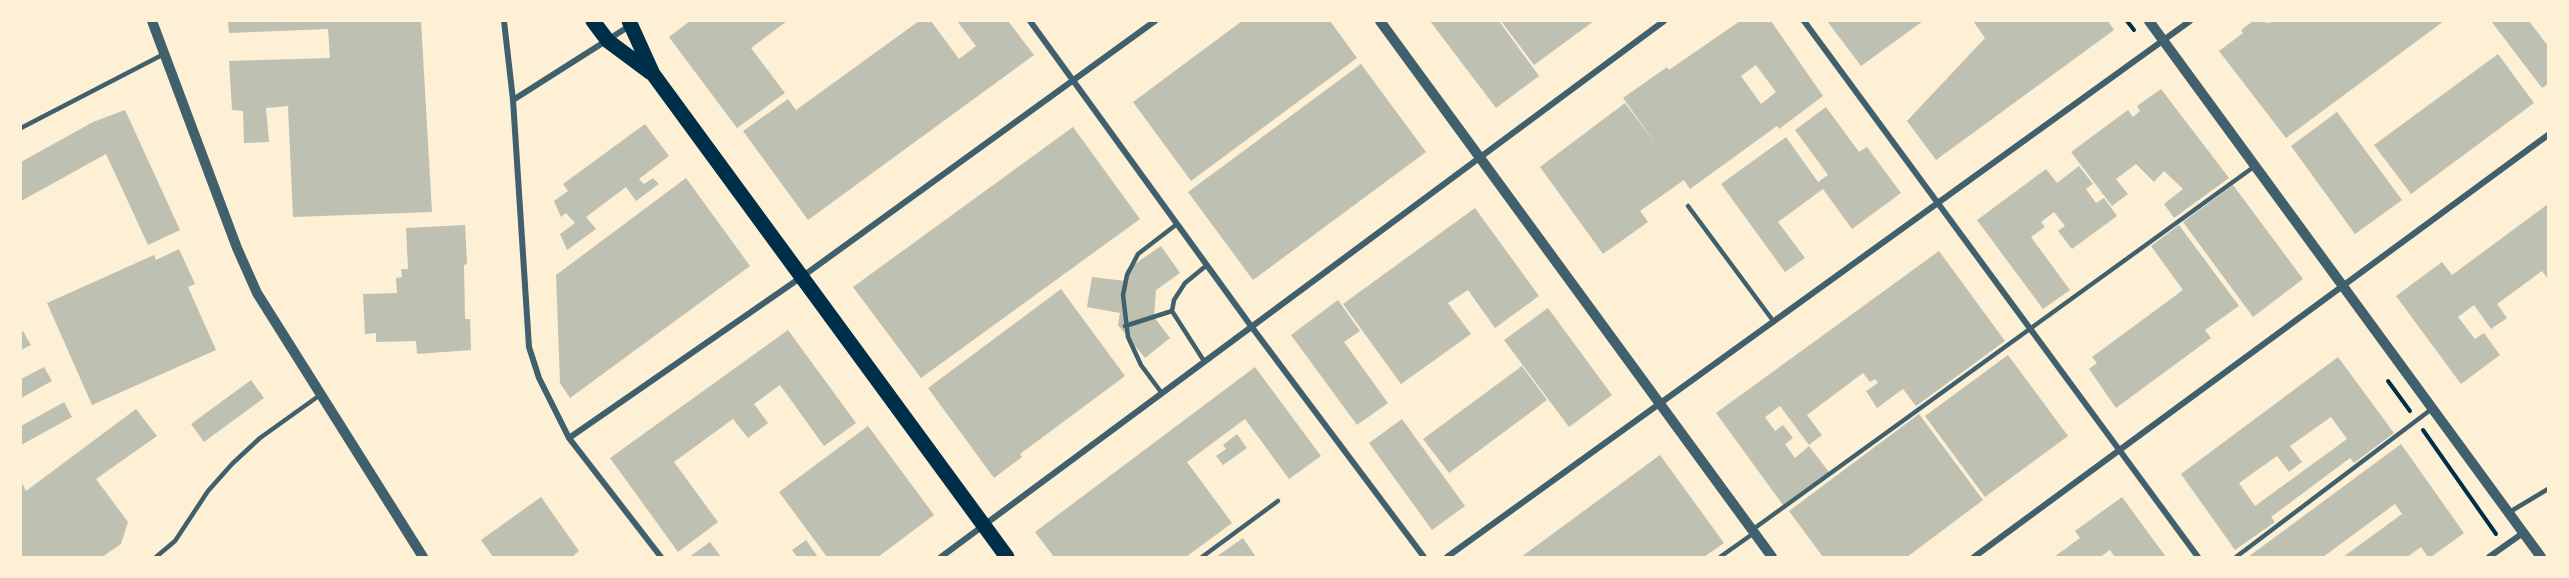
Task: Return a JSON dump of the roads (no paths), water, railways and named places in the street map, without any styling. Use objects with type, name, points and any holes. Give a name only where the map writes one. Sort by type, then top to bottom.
[{"type":"main road","points":[[593,21],[608,41],[653,74]]},
{"type":"main road","points":[[632,22],[653,74],[1007,557]]},
{"type":"street","points":[[152,21],[237,248],[257,293],[423,557]]},
{"type":"street","points":[[504,21],[513,100],[529,347],[539,378],[569,438],[660,557]]},
{"type":"street","points":[[1030,21],[1251,326],[1424,557]]},
{"type":"street","points":[[569,438],[803,276],[1155,21]]},
{"type":"street","points":[[1380,21],[1772,557]]},
{"type":"street","points":[[941,557],[1664,21]]},
{"type":"street","points":[[1804,21],[2198,557]]},
{"type":"street","points":[[2149,21],[2541,557]]},
{"type":"street","points":[[1448,557],[2190,21]]},
{"type":"street","points":[[513,100],[608,41],[632,22]]},
{"type":"street","points":[[1974,557],[2548,135]]},
{"type":"street","points":[[2490,557],[2523,533]]},
{"type":"lane","points":[[21,129],[164,54]]},
{"type":"lane","points":[[1720,557],[2030,328],[2255,166]]},
{"type":"lane","points":[[1689,206],[1774,322]]},
{"type":"lane","points":[[1161,392],[1141,365],[1128,337],[1123,295],[1127,275],[1138,254],[1177,224]]},
{"type":"lane","points":[[1204,361],[1172,311],[1174,300],[1185,283],[1207,265]]},
{"type":"lane","points":[[1125,326],[1172,311]]},
{"type":"lane","points":[[156,557],[175,541],[207,490],[231,464],[260,438],[320,395]]},
{"type":"lane","points":[[2236,557],[2433,408]]},
{"type":"lane","points":[[2508,513],[2548,489]]},
{"type":"lane","points":[[1202,557],[1278,501]]}]
